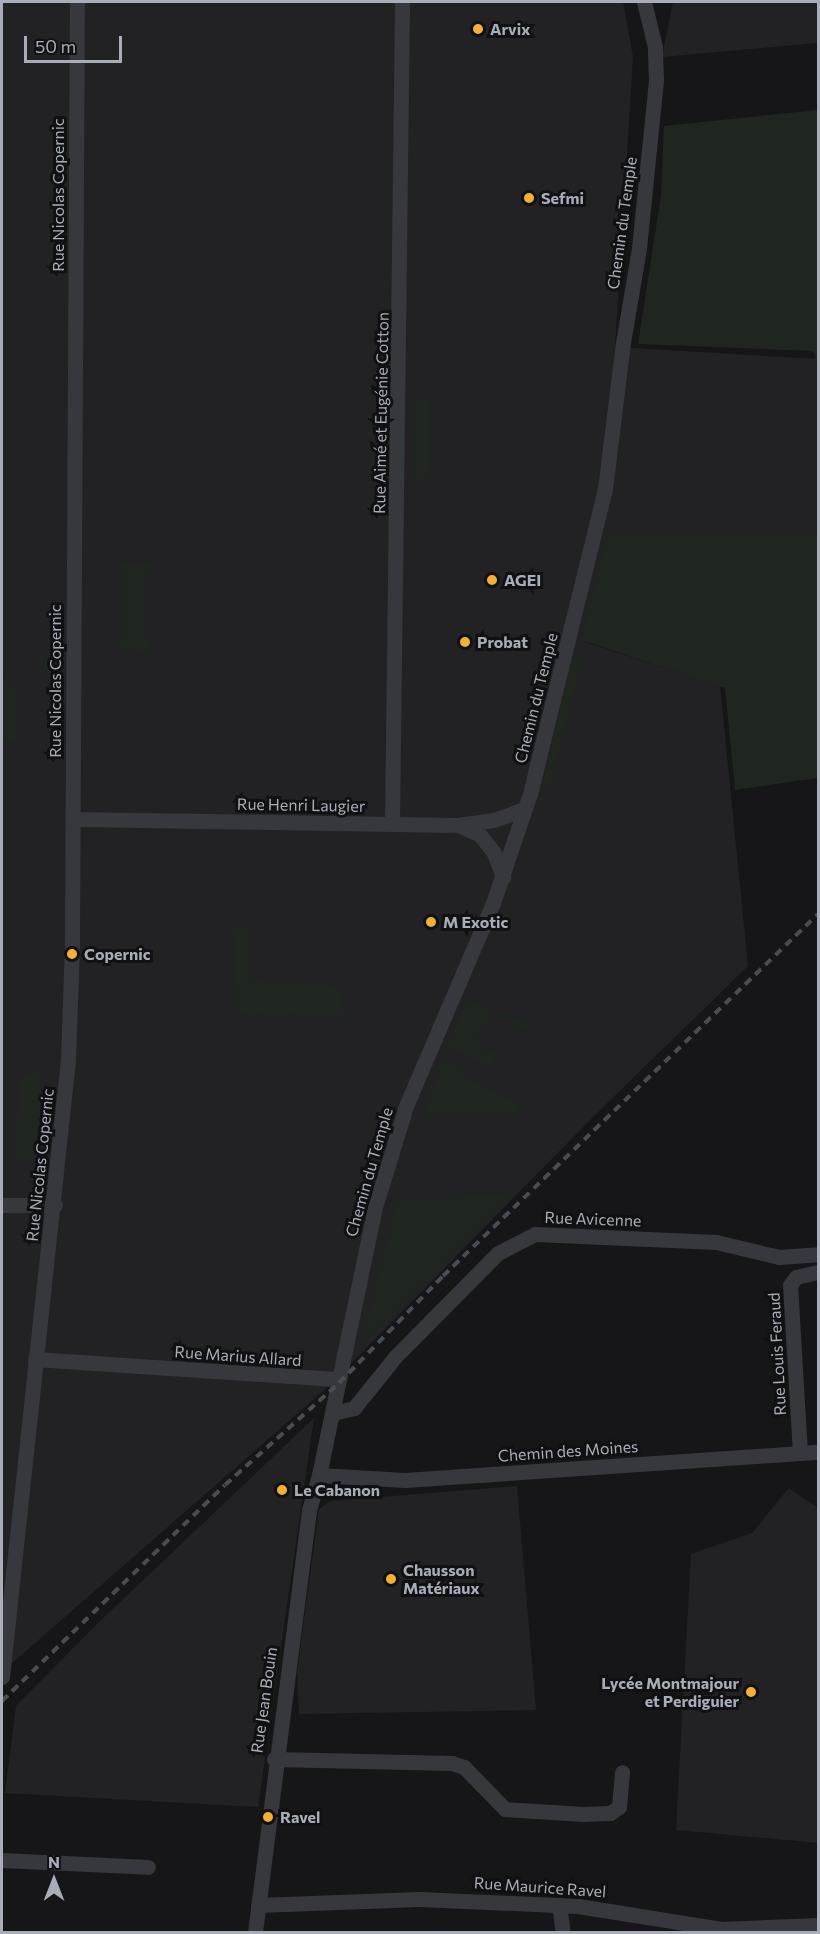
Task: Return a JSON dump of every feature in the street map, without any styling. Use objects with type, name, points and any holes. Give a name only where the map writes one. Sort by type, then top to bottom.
[{"type":"street","name":"Rue Nicolas Copernic","points":[[2,1677],[35,1359],[55,1204],[68,1059],[73,819],[76,2]]},
{"type":"street","name":"Rue Aimé et Eugénie Cotton","points":[[392,825],[402,2]]},
{"type":"street","name":"Chemin du Temple","points":[[339,1379],[375,1207],[395,1136],[503,877],[525,809],[605,489],[623,343],[641,238],[656,80],[654,47],[644,2]]},
{"type":"street","points":[[458,825],[494,820],[525,809]]},
{"type":"street","name":"Rue Henri Laugier","points":[[73,819],[458,825],[480,835],[494,853],[503,877]]},
{"type":"street","points":[[2,1205],[55,1204]]},
{"type":"street","name":"Rue Avicenne","points":[[333,1413],[354,1408],[395,1357],[498,1253],[535,1234],[716,1242],[779,1257],[819,1254]]},
{"type":"street","name":"Rue Louis Feraud","points":[[800,1453],[790,1285],[796,1277],[819,1272]]},
{"type":"street","name":"Rue Marius Allard","points":[[35,1359],[339,1379]]},
{"type":"street","points":[[319,1475],[339,1379]]},
{"type":"street","name":"Chemin des Moines","points":[[319,1475],[405,1480],[819,1452]]},
{"type":"street","name":"Rue Jean Bouin","points":[[255,1932],[274,1759],[309,1510],[319,1475]]},
{"type":"street","points":[[274,1759],[452,1763],[464,1767],[505,1809],[583,1814],[610,1813],[620,1807],[622,1772]]},
{"type":"street","points":[[2,1860],[148,1867]]},
{"type":"street","name":"Rue Maurice Ravel","points":[[258,1905],[419,1899],[559,1905],[623,1911],[721,1929],[819,1924]]},
{"type":"street","points":[[559,1905],[562,1932]]},
{"type":"shaded area","points":[[2,2],[623,2],[633,57],[615,347],[818,359],[818,538],[606,538],[585,642],[720,686],[748,966],[593,1117],[331,1384],[2,1672]]},
{"type":"shaded area","points":[[673,2],[818,2],[818,43],[662,57]]},
{"type":"shaded area","points":[[818,110],[818,364],[813,351],[638,344],[661,195],[664,126]]},
{"type":"shaded area","points":[[414,398],[431,398],[430,479],[413,479]]},
{"type":"shaded area","points":[[607,533],[818,535],[818,778],[735,790],[725,688],[581,640]]},
{"type":"shaded area","points":[[119,563],[152,564],[153,570],[145,569],[145,638],[153,643],[146,652],[116,649],[116,643],[124,640],[125,572],[115,567]]},
{"type":"shaded area","points":[[49,615],[59,619],[60,670],[40,675],[40,655],[50,655]]},
{"type":"shaded area","points":[[571,659],[581,661],[551,788],[543,784]]},
{"type":"shaded area","points":[[7,672],[13,675],[10,682],[17,693],[18,743],[2,741],[2,682]]},
{"type":"shaded area","points":[[233,929],[251,929],[250,980],[343,987],[342,1015],[236,1014]]},
{"type":"shaded area","points":[[468,1000],[529,1025],[527,1030],[490,1014],[481,1034],[477,1033],[475,1038],[483,1041],[478,1053],[485,1056],[489,1049],[496,1053],[491,1066],[447,1047]]},
{"type":"shaded area","points":[[442,1060],[461,1071],[460,1074],[520,1105],[518,1113],[423,1115]]},
{"type":"shaded area","points":[[19,1075],[39,1075],[39,1116],[19,1116]]},
{"type":"shaded area","points":[[17,1118],[37,1118],[37,1158],[17,1158]]},
{"type":"shaded area","points":[[509,1195],[362,1344],[396,1200]]},
{"type":"shaded area","points":[[314,1418],[258,1807],[5,1793],[16,1706],[97,1624]]},
{"type":"shaded area","points":[[517,1486],[536,1710],[299,1714],[297,1672],[319,1509],[330,1501]]},
{"type":"shaded area","name":"Lycée Montmajour et Perdiguier","points":[[789,1488],[818,1508],[818,1843],[676,1830],[691,1554],[752,1533]]},
{"type":"railway","points":[[2,1701],[225,1485],[339,1383],[443,1276],[818,914]]},
{"type":"place","name":"Arvix","points":[[478,29]]},
{"type":"place","name":"Sefmi","points":[[529,198]]},
{"type":"place","name":"AGEI","points":[[492,580]]},
{"type":"place","name":"Probat","points":[[465,642]]},
{"type":"place","name":"M Exotic","points":[[431,922]]},
{"type":"place","name":"Copernic","points":[[72,954]]},
{"type":"place","name":"Le Cabanon","points":[[282,1490]]},
{"type":"place","name":"Chausson Matériaux","points":[[391,1579]]},
{"type":"place","name":"Lycée Montmajour et Perdiguier","points":[[751,1692]]},
{"type":"place","name":"Ravel","points":[[268,1817]]}]
